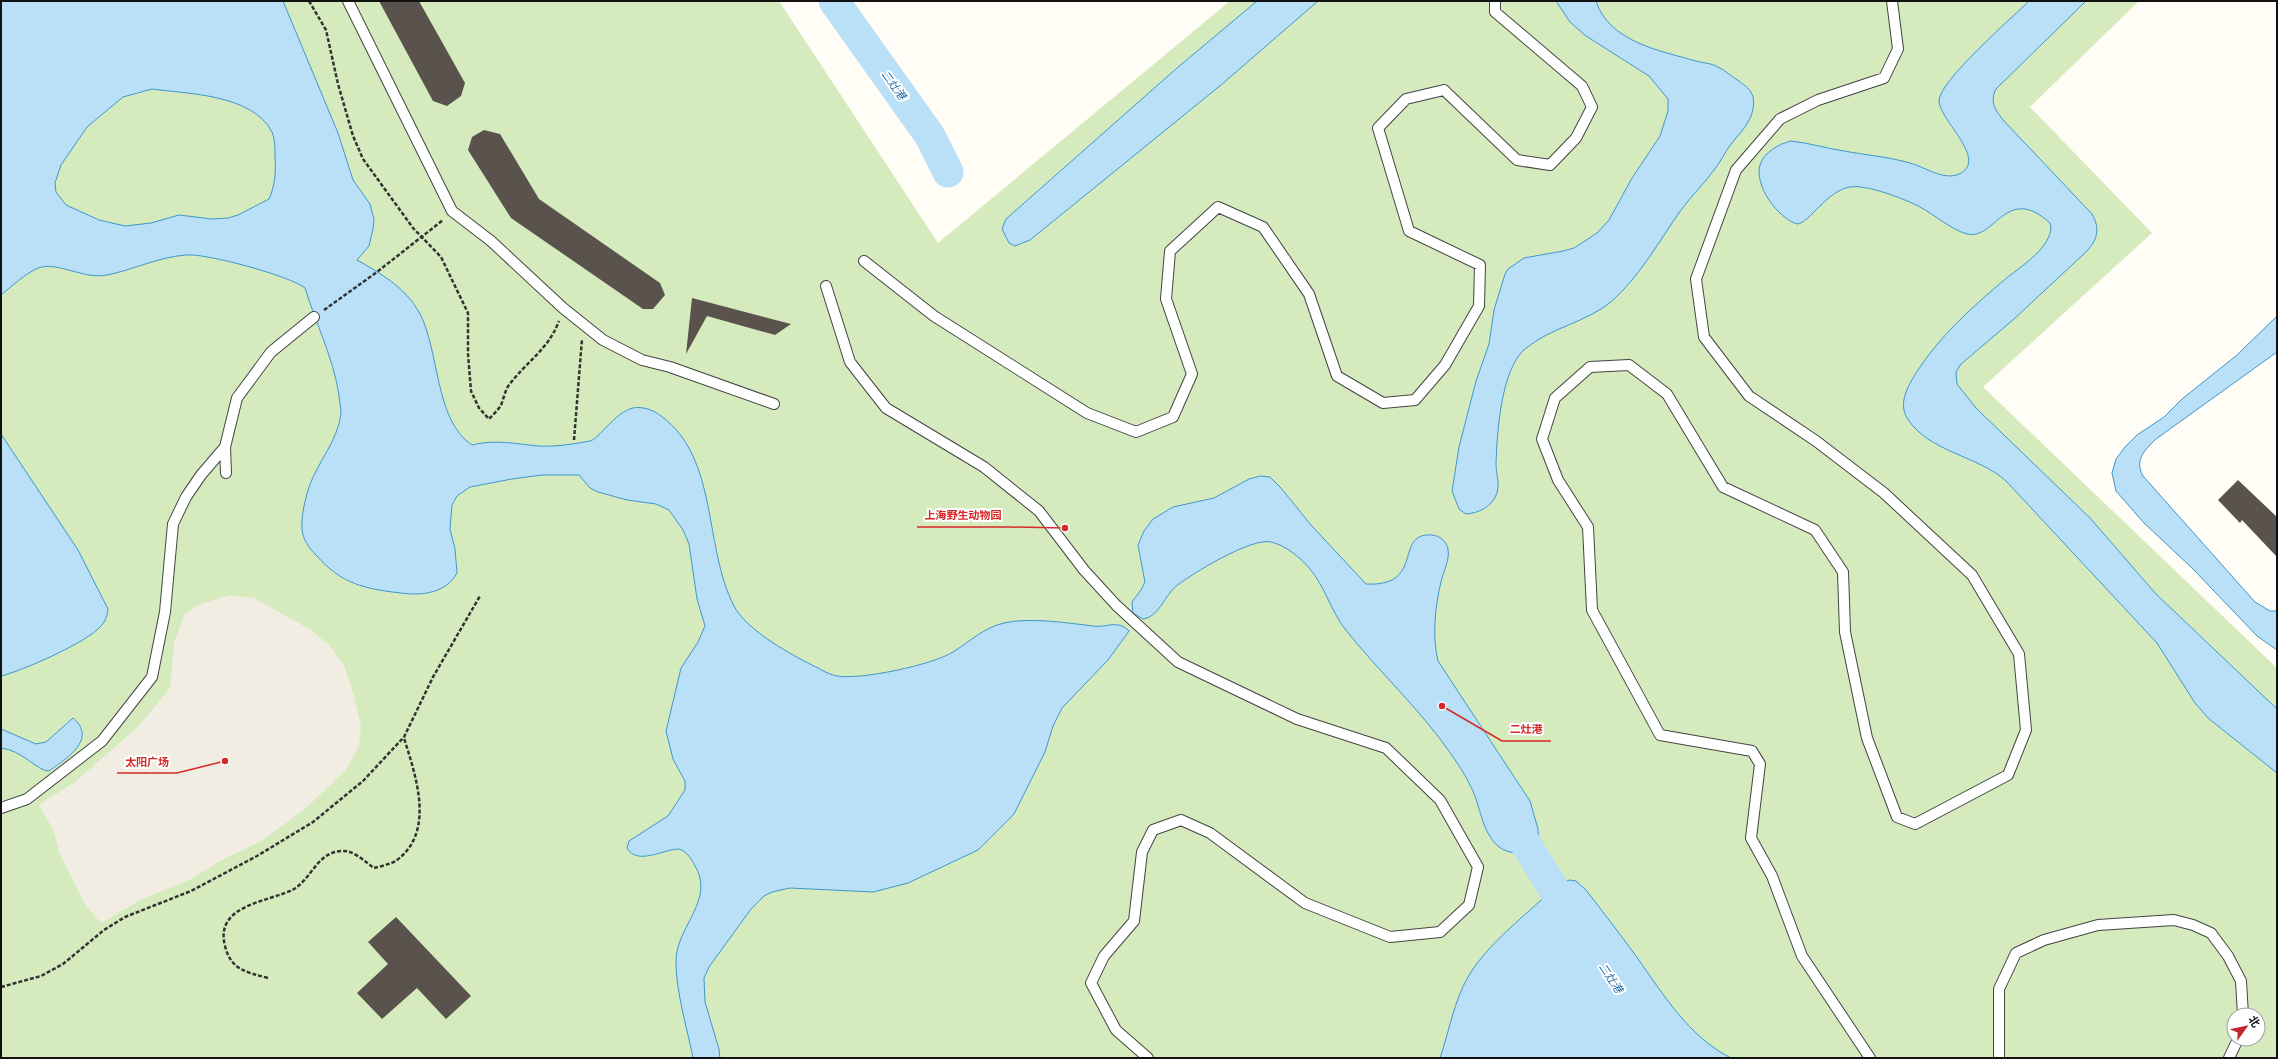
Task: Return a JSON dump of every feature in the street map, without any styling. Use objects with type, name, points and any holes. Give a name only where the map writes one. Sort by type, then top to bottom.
[{"type":"lane","points":[[348,1],[452,212],[491,241],[563,308],[603,340],[642,360],[670,367],[774,404]]},
{"type":"lane","points":[[864,261],[934,316],[1087,413],[1136,432],[1173,417],[1192,374],[1166,299],[1170,251],[1218,207],[1263,227],[1309,294],[1337,376],[1383,403],[1415,400],[1445,365],[1479,306],[1480,265],[1409,231],[1378,128],[1406,100],[1444,90],[1517,160],[1550,165],[1576,138],[1592,106],[1582,86],[1495,12],[1495,1]]},
{"type":"lane","points":[[1870,1058],[1802,956],[1772,876],[1752,838],[1760,764],[1752,752],[1660,735],[1592,610],[1588,527],[1558,480],[1542,439],[1555,398],[1590,367],[1629,365],[1666,394],[1723,487],[1815,530],[1843,572],[1845,632],[1867,738],[1897,817],[1915,824],[2008,775],[2026,730],[2019,654],[1972,575],[1884,493],[1816,441],[1749,396],[1704,337],[1696,279],[1720,210],[1736,170],[1780,119],[1818,100],[1884,78],[1898,49],[1892,1]]},
{"type":"lane","points":[[826,286],[850,362],[886,408],[984,467],[1038,511],[1084,570],[1116,605],[1178,662],[1297,719],[1386,748],[1440,800],[1478,867],[1469,904],[1440,932],[1390,937],[1305,903],[1210,833],[1180,820],[1153,830],[1142,852],[1134,921],[1104,956],[1091,983],[1116,1030],[1148,1058]]},
{"type":"lane","points":[[226,473],[225,447],[237,398],[271,352],[314,317]]},
{"type":"lane","points":[[1,808],[27,799],[102,741],[152,677],[165,612],[173,524],[186,497],[201,475],[225,447]]},
{"type":"lane","points":[[1999,1058],[1999,989],[2016,953],[2044,940],[2098,925],[2174,920],[2193,924],[2211,933],[2228,956],[2241,982],[2242,1007]]},
{"type":"lane","points":[[2229,1058],[2234,1047]]},
{"type":"path","points":[[309,1],[326,30],[338,84],[353,136],[363,159],[422,238],[441,257],[468,313],[468,354],[472,391],[479,408],[488,419],[500,407],[508,387],[521,370],[538,356],[554,335],[563,308]]},
{"type":"path","points":[[314,317],[422,238],[452,212]]},
{"type":"path","points":[[574,440],[584,325]]},
{"type":"path","points":[[1,987],[41,976],[57,967],[104,930],[125,918],[191,891],[257,856],[300,829],[363,781],[404,737],[433,677],[480,596]]},
{"type":"path","points":[[268,978],[239,970],[227,955],[223,938],[224,925],[239,910],[258,900],[293,889],[305,880],[317,862],[332,852],[344,850],[357,856],[374,868],[397,860],[411,844],[420,819],[417,781],[404,737]]},
{"type":"green space","points":[[1,1],[779,1],[938,243],[1230,1],[2139,1],[2030,107],[2152,233],[1983,387],[2277,668],[2277,1058],[1,1058]]},
{"type":"shaded area","points":[[229,595],[254,598],[311,630],[329,645],[344,665],[354,696],[361,726],[359,746],[346,770],[305,809],[261,841],[220,861],[191,879],[142,899],[101,923],[86,906],[59,852],[54,831],[39,805],[75,782],[140,725],[170,688],[174,643],[185,613],[199,605]]},
{"type":"water","points":[[1,1],[283,1],[338,133],[353,180],[370,204],[374,219],[373,229],[369,246],[357,260],[400,288],[414,303],[426,328],[444,402],[451,419],[460,434],[472,445],[489,442],[506,442],[539,446],[558,446],[590,441],[598,436],[626,410],[633,408],[644,408],[658,414],[680,434],[693,455],[708,504],[724,582],[734,606],[740,615],[771,642],[825,672],[837,676],[848,677],[879,674],[929,662],[953,652],[977,635],[990,628],[1014,621],[1048,621],[1098,626],[1121,625],[1129,631],[1108,660],[1062,708],[1053,726],[1045,752],[1014,814],[978,850],[908,883],[873,892],[790,888],[772,892],[764,896],[751,909],[709,967],[704,978],[705,1002],[719,1049],[720,1058],[693,1058],[680,998],[676,974],[676,962],[677,949],[698,902],[701,890],[700,877],[690,857],[679,849],[651,855],[637,856],[631,853],[627,848],[629,841],[668,816],[685,790],[685,781],[673,759],[666,731],[681,668],[698,642],[705,626],[697,599],[689,544],[683,530],[669,510],[656,504],[627,500],[598,492],[590,488],[579,475],[542,475],[470,487],[457,496],[452,505],[450,529],[455,549],[457,573],[447,585],[433,592],[417,594],[365,587],[344,579],[325,565],[309,547],[303,533],[303,513],[309,487],[336,433],[341,413],[333,367],[305,288],[283,278],[247,266],[196,255],[186,255],[166,258],[117,273],[98,276],[63,268],[46,266],[38,268],[23,277],[1,295]],"holes":[[[152,89],[218,98],[235,103],[250,110],[263,119],[272,132],[275,144],[275,178],[269,199],[238,215],[228,218],[212,219],[179,215],[151,223],[125,226],[99,220],[66,205],[56,192],[55,183],[61,165],[87,127],[123,97]]]},
{"type":"water","points":[[1257,1],[1318,1],[1221,85],[1030,240],[1015,246],[1009,243],[1002,229],[1006,219],[1177,68]]},
{"type":"water","points":[[1556,1],[1596,1],[1603,15],[1612,26],[1638,43],[1667,53],[1713,65],[1723,70],[1746,86],[1752,94],[1754,100],[1753,107],[1751,117],[1745,128],[1730,146],[1719,164],[1681,210],[1641,269],[1622,291],[1612,301],[1591,315],[1546,335],[1535,342],[1525,349],[1517,358],[1510,371],[1499,419],[1496,464],[1498,482],[1497,493],[1495,498],[1488,506],[1480,511],[1466,514],[1459,509],[1452,491],[1459,447],[1476,381],[1489,344],[1494,310],[1505,274],[1508,269],[1524,258],[1574,248],[1597,233],[1609,220],[1632,178],[1660,136],[1668,111],[1668,99],[1649,76],[1586,36],[1570,22]]},
{"type":"water","points":[[2029,1],[2086,1],[1996,89],[1993,98],[1994,106],[2004,121],[2092,214],[2095,219],[2097,233],[2094,242],[2087,251],[2014,319],[1961,364],[1956,372],[1957,384],[1976,408],[2090,518],[2156,594],[2277,709],[2277,773],[2208,718],[2195,703],[2157,643],[2006,481],[1982,465],[1928,439],[1916,429],[1904,412],[1903,406],[1907,389],[1916,373],[1935,347],[1967,313],[2040,250],[2046,243],[2050,234],[2050,223],[2035,212],[2022,209],[2012,211],[2002,216],[1986,230],[1977,234],[1967,234],[1955,229],[1926,210],[1905,200],[1875,190],[1850,187],[1833,194],[1807,218],[1797,224],[1790,221],[1775,208],[1764,191],[1761,182],[1759,173],[1762,160],[1768,152],[1777,146],[1791,141],[1902,161],[1941,175],[1953,176],[1959,174],[1967,168],[1969,160],[1961,140],[1941,109],[1939,101],[1942,92],[1963,65]]},
{"type":"water","points":[[2277,316],[2277,352],[2156,439],[2142,455],[2140,465],[2143,476],[2255,602],[2270,611],[2277,611],[2277,650],[2257,636],[2192,568],[2144,523],[2116,491],[2112,473],[2116,459],[2137,435],[2164,417],[2182,399],[2237,355]]},
{"type":"water","points":[[1,434],[78,550],[108,609],[103,624],[94,633],[83,640],[54,655],[1,676]]},
{"type":"water","points":[[1260,476],[1270,477],[1281,488],[1311,525],[1366,584],[1384,583],[1395,578],[1402,570],[1412,544],[1418,538],[1427,535],[1434,535],[1438,536],[1445,542],[1448,549],[1448,557],[1439,592],[1435,622],[1435,642],[1438,661],[1530,801],[1538,829],[1539,847],[1537,852],[1523,854],[1507,851],[1499,847],[1493,841],[1488,834],[1469,783],[1451,754],[1413,706],[1345,629],[1336,615],[1320,583],[1310,569],[1297,556],[1287,549],[1271,542],[1262,542],[1250,545],[1206,566],[1182,582],[1170,592],[1157,611],[1148,618],[1143,619],[1133,613],[1132,602],[1145,582],[1138,545],[1144,531],[1153,519],[1173,507],[1214,498],[1249,479]]},
{"type":"water","points":[[73,718],[80,726],[82,733],[81,741],[71,754],[49,771],[39,768],[16,752],[1,748],[1,729],[36,744],[46,742]]},
{"type":"water","points":[[1570,880],[1576,881],[1586,890],[1667,999],[1690,1027],[1702,1039],[1731,1058],[1440,1058],[1459,996],[1463,986],[1476,965],[1485,953],[1507,931],[1553,889]]},
{"type":"building","points":[[379,1],[419,1],[465,83],[461,96],[447,106],[433,101]]},
{"type":"building","points":[[484,130],[500,134],[539,199],[660,283],[665,295],[653,309],[643,309],[511,218],[468,150],[472,137]]},
{"type":"building","points":[[692,298],[791,324],[775,335],[707,316],[686,354]]},
{"type":"building","points":[[2238,480],[2277,517],[2277,557],[2242,520],[2240,523],[2218,500]]},
{"type":"building","points":[[396,917],[471,996],[446,1019],[417,988],[382,1019],[357,993],[388,964],[368,942]]},
{"type":"waterway","name":"二灶港","points":[[834,1],[930,136],[948,172]]},
{"type":"waterway","name":"二灶港","points":[[1509,817],[1576,925]]},
{"type":"place","name":"上海野生动物园","points":[[1065,528]]},
{"type":"place","name":"二灶港","points":[[1442,706]]},
{"type":"place","name":"太阳广场","points":[[225,761]]}]
